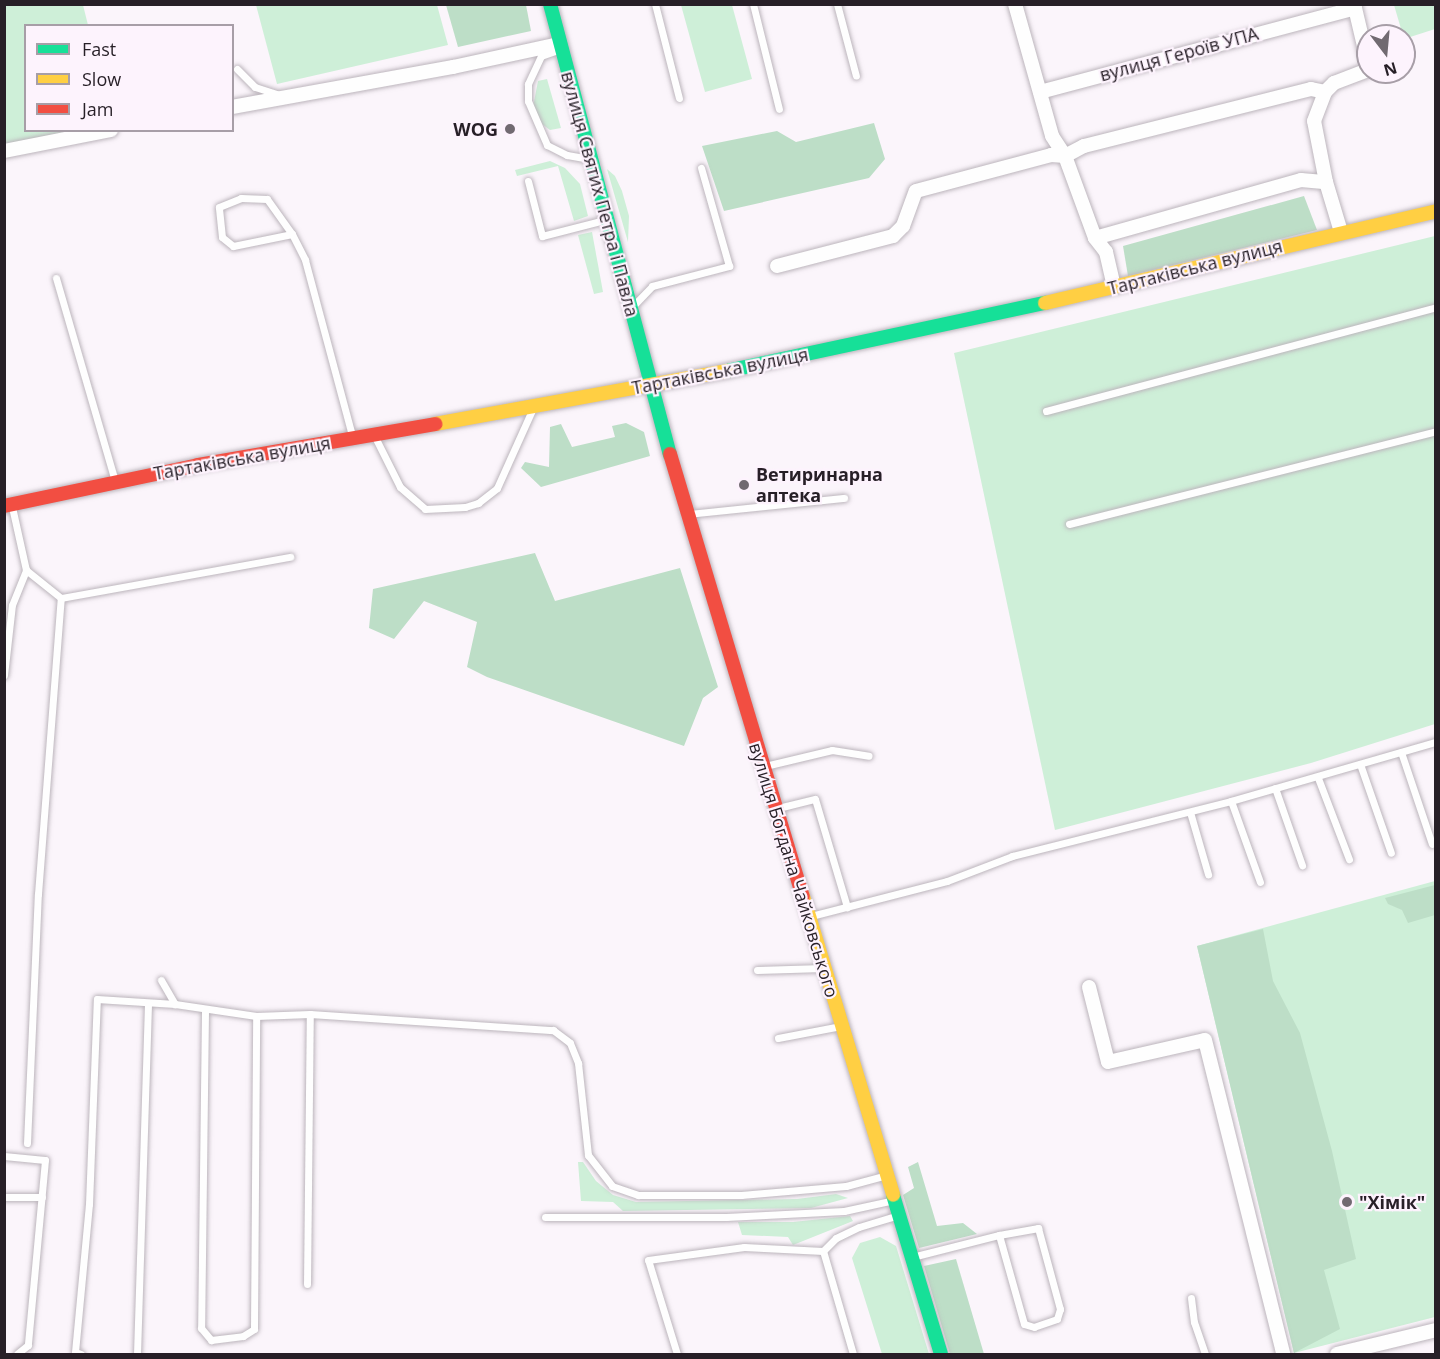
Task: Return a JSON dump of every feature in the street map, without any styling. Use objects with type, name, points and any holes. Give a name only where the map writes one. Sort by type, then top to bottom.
[{"type":"street","name":"вулиця Святих Петра і Павла","points":[[550,4],[608,219],[649,384]]},
{"type":"street","points":[[1015,4],[1052,136],[1065,156],[1095,238],[1106,252],[1114,287]]},
{"type":"street","name":"вулиця Героїв УПА","points":[[1040,93],[1317,10],[1355,8],[1359,24]]},
{"type":"street","points":[[234,107],[560,46]]},
{"type":"street","points":[[1341,232],[1326,182],[1314,121],[1325,92],[1334,83],[1356,75]]},
{"type":"street","points":[[777,266],[893,236],[903,226],[916,191],[1050,155],[1065,156],[1084,146],[1311,89],[1325,92]]},
{"type":"street","points":[[4,151],[101,132]]},
{"type":"street","points":[[1095,238],[1301,180],[1326,182]]},
{"type":"street","name":"Тартаківська вулиця","points":[[8,505],[115,481],[353,439],[939,328],[1436,211]]},
{"type":"street","name":"вулиця Богдана Чайковського","points":[[649,384],[807,917],[941,1354]]},
{"type":"street","points":[[1089,987],[1108,1062],[1205,1040],[1283,1354]]},
{"type":"street","points":[[1337,1354],[1436,1330]]},
{"type":"lane","points":[[655,4],[678,98]]},
{"type":"lane","points":[[753,4],[779,110]]},
{"type":"lane","points":[[837,4],[856,76]]},
{"type":"lane","points":[[560,46],[541,56],[528,84],[528,101],[547,145],[567,155],[592,160]]},
{"type":"lane","points":[[237,69],[255,87],[285,96]]},
{"type":"lane","points":[[631,308],[652,286],[729,267],[701,168]]},
{"type":"lane","points":[[528,181],[542,236],[608,219]]},
{"type":"lane","points":[[292,234],[233,246],[222,237],[219,207],[241,198],[267,199],[292,234],[305,260],[353,439]]},
{"type":"lane","points":[[56,278],[115,481]]},
{"type":"lane","points":[[1046,411],[1436,307]]},
{"type":"lane","points":[[374,435],[400,487],[425,509],[465,507],[478,503],[497,488],[525,433],[534,405]]},
{"type":"lane","points":[[1068,524],[1436,431]]},
{"type":"lane","points":[[688,514],[844,498]]},
{"type":"lane","points":[[8,505],[26,570],[61,598],[290,557]]},
{"type":"lane","points":[[4,675],[12,605],[26,570]]},
{"type":"lane","points":[[27,1143],[38,894],[61,598]]},
{"type":"lane","points":[[807,917],[947,880],[1012,856],[1318,778],[1436,742]]},
{"type":"lane","points":[[763,767],[832,750],[869,756]]},
{"type":"lane","points":[[1401,753],[1432,844]]},
{"type":"lane","points":[[1360,764],[1391,853]]},
{"type":"lane","points":[[1318,778],[1349,859]]},
{"type":"lane","points":[[1275,788],[1302,865]]},
{"type":"lane","points":[[775,809],[815,799],[846,907]]},
{"type":"lane","points":[[1232,801],[1260,882]]},
{"type":"lane","points":[[1190,812],[1208,874]]},
{"type":"lane","points":[[757,970],[823,968]]},
{"type":"lane","points":[[161,980],[175,1005]]},
{"type":"lane","points":[[81,1354],[75,1352],[89,1204],[97,999],[175,1005],[205,1011],[256,1016],[310,1014],[552,1030],[570,1043],[578,1063],[588,1155],[612,1186],[638,1195],[741,1195],[846,1186],[887,1175]]},
{"type":"lane","points":[[137,1354],[148,1003]]},
{"type":"lane","points":[[205,1011],[201,1328],[211,1340],[243,1336],[254,1329],[256,1016]]},
{"type":"lane","points":[[307,1284],[310,1014]]},
{"type":"lane","points":[[778,1038],[841,1026]]},
{"type":"lane","points":[[4,1156],[45,1160],[28,1345],[17,1354]]},
{"type":"lane","points":[[4,1197],[42,1197]]},
{"type":"lane","points":[[545,1217],[726,1217],[844,1211],[894,1200]]},
{"type":"lane","points":[[677,1354],[648,1260],[662,1256],[744,1247],[823,1251],[844,1234],[899,1215]]},
{"type":"lane","points":[[912,1257],[999,1235],[1038,1228],[1060,1309],[1057,1319],[1034,1327],[1024,1324],[999,1235]]},
{"type":"lane","points":[[823,1251],[852,1354]]},
{"type":"lane","points":[[1191,1298],[1194,1322],[1205,1354]]},
{"type":"green space","points":[[5,5],[83,5],[88,24],[24,24],[24,132],[80,132],[5,146]]},
{"type":"green space","points":[[256,5],[437,5],[448,45],[277,84]]},
{"type":"green space","points":[[446,5],[526,5],[531,31],[458,47]]},
{"type":"green space","points":[[681,5],[732,5],[752,79],[705,92]]},
{"type":"green space","points":[[1394,5],[1435,5],[1435,29],[1416,35],[1416,24],[1400,24]]},
{"type":"green space","points":[[547,79],[561,128],[550,130],[538,121],[533,107],[538,81]]},
{"type":"green space","points":[[874,123],[885,159],[869,178],[724,211],[702,146],[777,131],[796,142]]},
{"type":"green space","points":[[550,161],[565,168],[580,184],[588,216],[574,221],[558,166],[517,176],[515,170]]},
{"type":"green space","points":[[607,169],[615,176],[622,191],[629,216],[628,242]]},
{"type":"green space","points":[[1304,196],[1317,230],[1128,276],[1123,246]]},
{"type":"green space","points":[[592,232],[603,292],[594,294],[578,235]]},
{"type":"green space","points":[[1435,236],[1435,724],[1311,763],[1055,830],[954,353]]},
{"type":"green space","points":[[626,423],[644,432],[650,456],[541,487],[521,468],[525,462],[549,467],[550,427],[561,424],[572,447],[615,437],[612,426]]},
{"type":"green space","points":[[535,553],[555,601],[680,568],[718,687],[703,698],[684,746],[487,677],[467,667],[477,622],[424,601],[394,639],[369,628],[373,589]]},
{"type":"green space","name":"\"Хімік\"","points":[[1435,881],[1435,1317],[1294,1353],[1197,946]]},
{"type":"green space","points":[[1435,885],[1435,915],[1408,923],[1402,910],[1388,904],[1385,898]]},
{"type":"green space","points":[[1263,929],[1273,981],[1300,1033],[1332,1151],[1356,1259],[1324,1270],[1340,1329],[1294,1353],[1197,946]]},
{"type":"green space","points":[[578,1162],[583,1162],[596,1181],[613,1195],[636,1202],[797,1199],[836,1194],[848,1198],[811,1208],[623,1211],[613,1202],[581,1201]]},
{"type":"green space","points":[[918,1162],[937,1226],[963,1223],[977,1234],[919,1248],[903,1195],[914,1188],[908,1167]]},
{"type":"green space","points":[[850,1216],[853,1221],[793,1245],[788,1237],[742,1235],[738,1222],[793,1222]]},
{"type":"green space","points":[[880,1237],[896,1246],[929,1354],[882,1354],[852,1258],[860,1243]]},
{"type":"green space","points":[[956,1259],[984,1354],[950,1354],[924,1266]]},
{"type":"traffic: fast","points":[[550,4],[670,454]]},
{"type":"traffic: fast","points":[[727,371],[1045,303]]},
{"type":"traffic: fast","points":[[893,1195],[941,1354]]},
{"type":"traffic: slow","points":[[1045,303],[1436,211]]},
{"type":"traffic: slow","points":[[435,424],[727,371]]},
{"type":"traffic: slow","points":[[803,896],[893,1195]]},
{"type":"traffic: jam","points":[[4,506],[198,465],[435,424]]},
{"type":"traffic: jam","points":[[670,454],[803,896]]},
{"type":"place","name":"WOG","points":[[510,129]]},
{"type":"place","name":"Ветиринарна аптека","points":[[744,485]]},
{"type":"place","name":"\"Хімік\"","points":[[1347,1202]]}]
